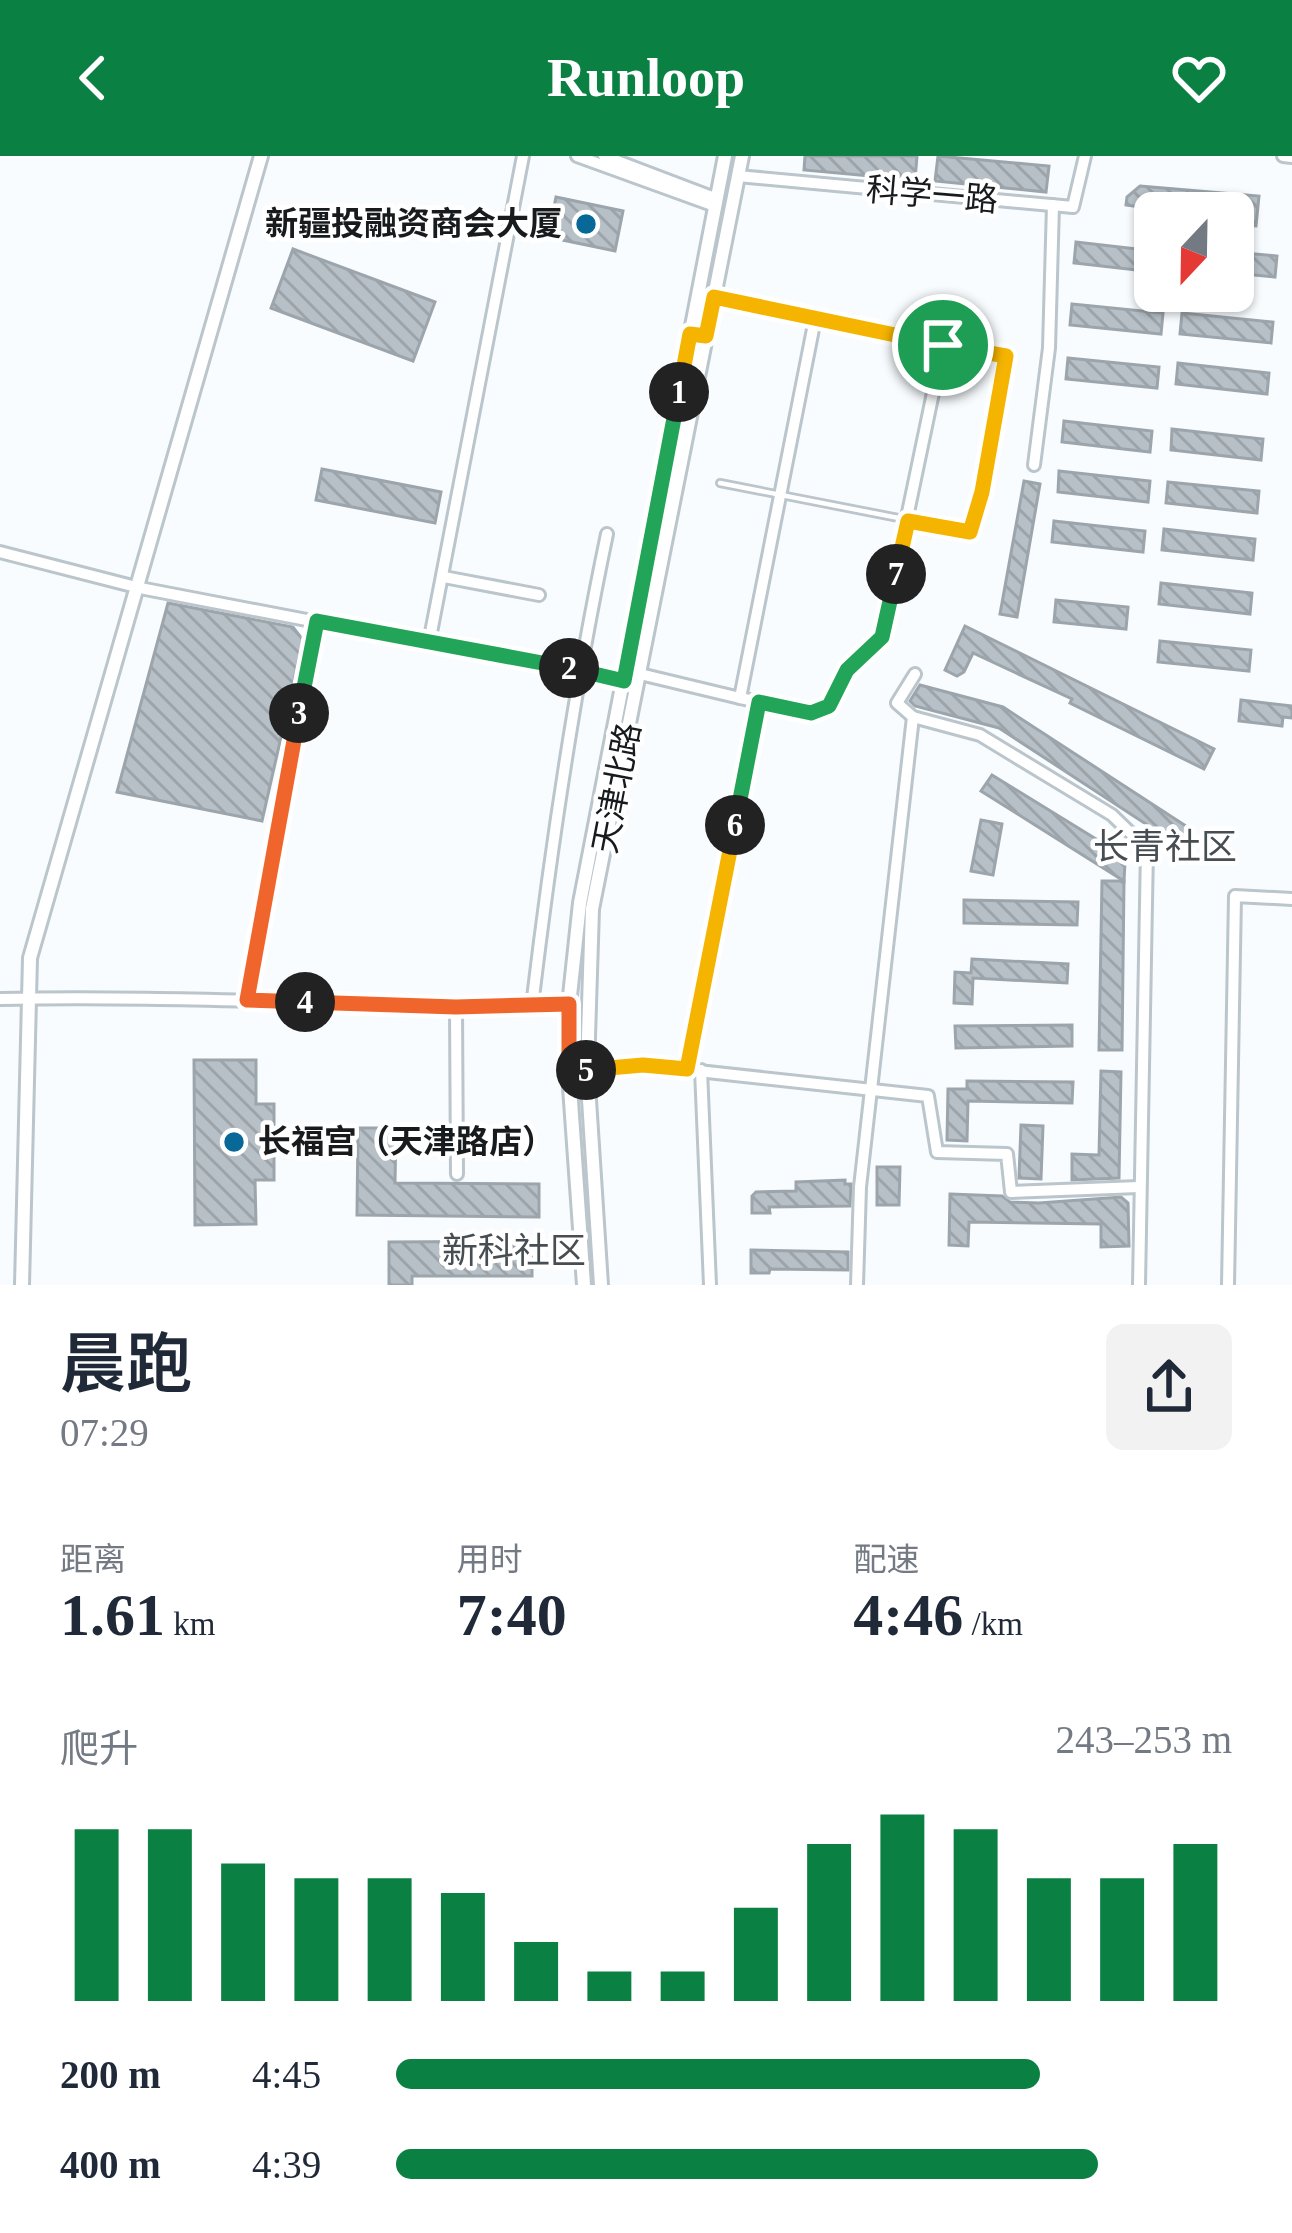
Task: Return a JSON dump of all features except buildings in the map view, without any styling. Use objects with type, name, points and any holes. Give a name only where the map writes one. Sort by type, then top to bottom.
[{"type":"street","points":[[22,1285],[31,958],[261,156]]},
{"type":"street","points":[[429,643],[523,156]]},
{"type":"street","points":[[577,156],[716,202]]},
{"type":"street","points":[[604,156],[716,202]]},
{"type":"street","points":[[584,1285],[569,1073],[569,1004],[580,904],[725,156]]},
{"type":"street","name":"天津北路","points":[[601,1285],[587,1070],[592,909],[742,156]]},
{"type":"street","points":[[1034,465],[1049,348],[1053,206],[1073,207],[1084,156]]},
{"type":"street","points":[[1283,156],[1292,157]]},
{"type":"street","name":"科学一路","points":[[738,176],[1053,206]]},
{"type":"street","points":[[714,297],[1006,356]]},
{"type":"street","points":[[740,698],[815,319]]},
{"type":"street","points":[[690,334],[706,336]]},
{"type":"street","points":[[640,674],[811,713],[829,706],[847,670],[882,637],[943,345]]},
{"type":"street","points":[[532,1006],[578,670],[607,534]]},
{"type":"street","points":[[0,552],[140,588],[624,681]]},
{"type":"street","points":[[444,577],[539,595]]},
{"type":"street","points":[[247,1000],[317,621]]},
{"type":"street","points":[[915,674],[897,703],[913,717],[980,735],[1112,815],[1147,849],[1139,1285]]},
{"type":"street","points":[[857,1285],[860,1186],[913,717]]},
{"type":"street","points":[[1228,1285],[1235,896],[1292,899]]},
{"type":"street","points":[[0,999],[456,1007],[569,1004]]},
{"type":"street","points":[[456,1007],[458,1174]]},
{"type":"street","points":[[569,1073],[643,1065],[928,1096],[938,1152],[1006,1154],[1010,1192],[1139,1187]]},
{"type":"street","points":[[701,1070],[710,1285]]},
{"type":"lane","points":[[720,483],[970,532],[982,492],[1006,356]]},
{"type":"lane","points":[[687,1069],[759,702]]},
{"type":"place","name":"新疆投融资商会大厦","points":[[586,224]]},
{"type":"place","name":"长福宫（天津路店）","points":[[234,1142]]},
{"type":"district","name":"长青社区","points":[[1165,847]]},
{"type":"district","name":"新科社区","points":[[514,1251]]},
{"type":"route","points":[[714,297],[943,345],[1006,356],[982,492],[970,532],[908,521],[882,637],[847,670],[829,706],[811,713],[759,702],[687,1069],[643,1065],[569,1073],[569,1004],[456,1007],[247,1000],[317,621],[624,681],[690,334],[706,336],[714,297]]}]
